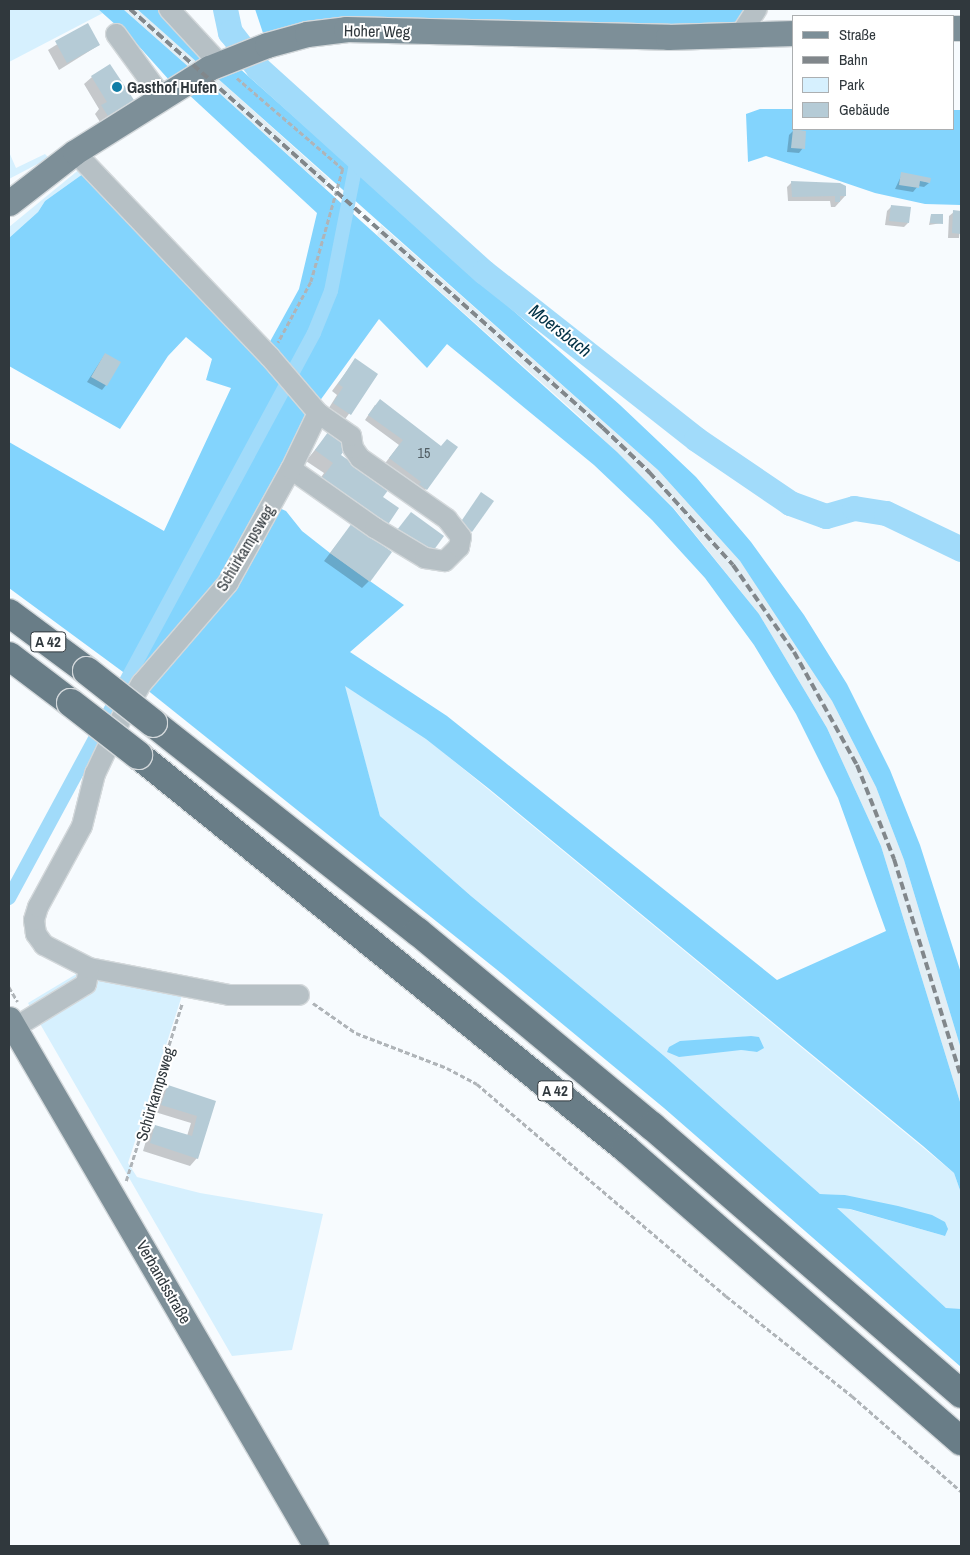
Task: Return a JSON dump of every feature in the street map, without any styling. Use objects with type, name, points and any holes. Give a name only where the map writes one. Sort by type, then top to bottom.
[{"type":"highway","name":"A 42","points":[[9,613],[87,671],[418,932],[645,1120],[961,1394]]},
{"type":"highway","name":"A 42","points":[[9,656],[138,755],[617,1142],[961,1441]]},
{"type":"main road","name":"Hoher Weg","points":[[9,203],[21,186],[162,97],[238,56],[307,34],[346,29],[650,37],[792,33]]},
{"type":"main road","name":"Verbandsstraße","points":[[11,1023],[112,1193],[316,1546]]},
{"type":"street","points":[[169,9],[238,56]]},
{"type":"street","points":[[740,35],[757,9]]},
{"type":"street","points":[[116,34],[162,97]]},
{"type":"street","points":[[75,152],[270,357],[318,413],[351,436],[353,448],[360,458],[447,519],[461,537],[460,547],[445,561],[425,558],[375,528],[291,469]]},
{"type":"street","name":"Schürkampsweg","points":[[299,995],[245,996],[89,968],[44,945],[36,934],[34,920],[38,906],[82,826],[96,774],[122,716],[142,683],[228,582],[291,469],[318,413]]},
{"type":"street","points":[[11,1023],[86,984],[89,968]]},
{"type":"path","points":[[238,56],[343,169],[311,282],[270,357]]},
{"type":"path","name":"Schürkampsweg","points":[[112,1193],[123,1186],[130,1175],[187,987]]},
{"type":"path","points":[[299,995],[356,1033],[447,1068],[477,1084],[726,1296],[852,1396],[961,1492]]},
{"type":"shaded area","points":[[98,9],[123,9],[191,69],[170,81],[136,43]]},
{"type":"shaded area","points":[[123,9],[137,9],[199,64],[191,69]]},
{"type":"shaded area","points":[[137,9],[168,9],[219,54],[199,64]]},
{"type":"shaded area","points":[[255,9],[757,9],[740,35],[346,29],[267,45]]},
{"type":"shaded area","points":[[238,67],[620,405],[696,477],[751,542],[804,615],[847,684],[890,770],[920,845],[961,973],[961,1049],[904,860],[876,787],[832,701],[740,561],[658,470],[216,77]]},
{"type":"shaded area","points":[[216,77],[328,178],[325,188],[207,82]]},
{"type":"shaded area","points":[[207,82],[617,452],[673,508],[759,614],[827,728],[881,846],[961,1105],[961,1193],[954,1173],[923,1146],[488,788],[426,739],[345,686],[380,816],[471,896],[663,1055],[820,1194],[845,1195],[898,1206],[932,1215],[945,1222],[948,1229],[945,1236],[850,1209],[837,1208],[946,1308],[961,1309],[961,1367],[664,1108],[496,969],[146,689],[277,507],[286,511],[302,531],[330,553],[404,605],[350,652],[447,716],[777,980],[886,931],[838,798],[796,714],[754,645],[705,578],[652,520],[594,465],[447,344],[427,368],[379,319],[319,402],[267,347],[299,289],[317,213],[187,93]]},
{"type":"shaded area","points":[[760,109],[792,109],[792,130],[955,130],[955,110],[961,110],[961,205],[925,204],[875,193],[766,156],[748,162],[746,114]]},
{"type":"shaded area","points":[[87,171],[312,411],[224,580],[138,683],[9,588],[9,442],[164,531],[231,388],[206,380],[212,359],[186,337],[168,356],[120,429],[9,366],[9,238],[38,212],[45,201]]},
{"type":"shaded area","points":[[381,225],[658,470],[740,561],[798,645],[832,701],[876,787],[904,860],[961,1049],[961,1105],[881,846],[827,728],[759,614],[673,507],[580,417],[377,235]]},
{"type":"shaded area","points":[[759,1037],[764,1048],[757,1052],[741,1050],[679,1057],[667,1052],[669,1047],[680,1041]]},
{"type":"green space","points":[[9,9],[98,9],[103,13],[9,62]]},
{"type":"green space","points":[[9,152],[16,168],[45,154],[49,158],[9,179]]},
{"type":"green space","points":[[81,168],[87,171],[45,201],[38,212],[9,238],[9,227]]},
{"type":"green space","points":[[344,685],[427,739],[954,1173],[961,1193],[961,1309],[947,1309],[836,1208],[849,1209],[945,1236],[845,1195],[820,1194],[663,1055],[471,896],[380,816]],"holes":[[[751,1036],[757,1052],[741,1050],[718,1040]]]},
{"type":"green space","points":[[98,961],[187,980],[128,1163],[137,1177],[200,1193],[323,1214],[292,1350],[232,1356],[28,1003]]},
{"type":"building","points":[[88,23],[100,45],[67,63],[55,41]]},
{"type":"building","points":[[110,64],[134,100],[108,116],[101,105],[107,102],[91,76]]},
{"type":"building","points":[[793,130],[806,131],[805,149],[791,148]]},
{"type":"building","points":[[901,172],[931,178],[930,183],[920,181],[919,188],[899,185]]},
{"type":"building","points":[[791,181],[840,183],[846,186],[846,196],[840,196],[840,202],[835,202],[835,196],[792,197]]},
{"type":"building","points":[[891,205],[911,207],[909,223],[889,221]]},
{"type":"building","points":[[953,210],[961,211],[961,234],[952,233]]},
{"type":"building","points":[[931,214],[943,214],[943,224],[930,223]]},
{"type":"building","points":[[105,353],[121,362],[107,386],[91,377]]},
{"type":"building","points":[[355,358],[378,374],[351,415],[333,403],[343,387],[338,384]]},
{"type":"building","points":[[380,399],[441,446],[447,439],[458,447],[427,490],[419,484],[421,482],[389,458],[403,440],[368,415]]},
{"type":"building","points":[[331,428],[350,442],[341,455],[389,489],[383,497],[399,508],[385,529],[319,482],[333,463],[315,450]]},
{"type":"building","points":[[481,492],[494,501],[472,532],[460,523]]},
{"type":"building","points":[[411,512],[444,536],[431,554],[397,530]]},
{"type":"building","points":[[352,523],[392,552],[370,582],[330,553]]},
{"type":"building","points":[[168,1085],[216,1101],[198,1159],[150,1143],[155,1125],[192,1136],[197,1116],[161,1105]]},
{"type":"waterway","name":"Moersbach","points":[[225,9],[230,32],[258,68],[484,272],[696,439],[790,503],[826,516],[854,508],[886,513],[961,549]]},
{"type":"waterway","points":[[9,898],[314,333],[331,291],[357,158]]},
{"type":"railway","points":[[130,9],[603,428],[649,472],[733,565],[794,652],[857,765],[894,859],[961,1077]]},
{"type":"place","name":"Gasthof Hufen","points":[[117,87]]}]
